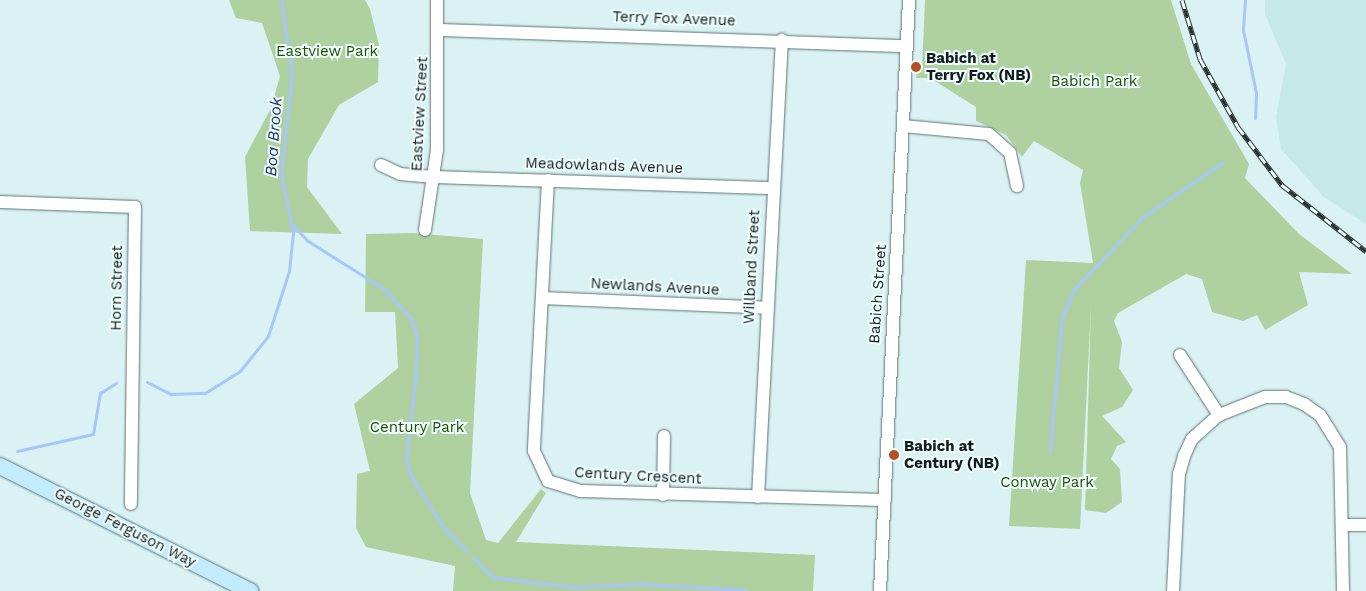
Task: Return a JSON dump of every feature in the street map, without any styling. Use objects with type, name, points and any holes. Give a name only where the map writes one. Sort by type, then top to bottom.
[{"type":"main road","name":"George Ferguson Way","points":[[0,466],[250,591]]},
{"type":"street","name":"Eastview Street","points":[[425,230],[434,177],[440,30],[437,0]]},
{"type":"street","name":"Babich Street","points":[[880,591],[909,0]]},
{"type":"street","name":"Terry Fox Avenue","points":[[440,30],[782,40],[907,46]]},
{"type":"street","name":"Willband Street","points":[[758,497],[782,40]]},
{"type":"street","points":[[903,126],[989,134],[1010,153],[1016,186]]},
{"type":"street","name":"Meadowlands Avenue","points":[[381,165],[400,174],[434,177],[774,188]]},
{"type":"street","name":"Century Crescent","points":[[548,180],[534,451],[542,474],[564,489],[663,495],[885,500]]},
{"type":"street","name":"Horn Street","points":[[0,202],[135,207],[131,504]]},
{"type":"street","name":"Newlands Avenue","points":[[542,298],[767,308]]},
{"type":"street","points":[[1180,354],[1218,415]]},
{"type":"street","points":[[1173,591],[1178,474],[1192,439],[1218,415],[1246,402],[1286,397],[1320,415],[1340,447],[1343,591]]},
{"type":"street","points":[[663,495],[664,436]]},
{"type":"street","points":[[1343,525],[1366,525]]},
{"type":"shaded area","points":[[1265,0],[1366,0],[1366,224],[1324,197],[1281,149],[1276,117],[1286,64],[1265,14]]},
{"type":"green space","name":"Eastview Park","points":[[229,0],[365,0],[370,9],[379,45],[378,82],[339,105],[308,159],[307,187],[342,234],[250,231],[245,157],[271,108],[280,76],[262,23],[236,18]]},
{"type":"green space","name":"Babich Park","points":[[925,0],[1171,0],[1191,64],[1249,164],[1245,178],[1299,234],[1352,274],[1299,272],[1308,305],[1265,330],[1257,315],[1243,321],[1212,312],[1202,279],[1186,274],[1118,313],[1114,321],[1122,342],[1119,368],[1133,390],[1122,407],[1102,416],[1126,442],[1117,446],[1111,459],[1120,469],[1122,502],[1106,513],[1085,510],[1091,306],[1080,529],[1009,526],[1026,260],[1093,263],[1080,183],[1083,170],[1034,141],[1022,157],[1006,135],[976,121],[976,107],[930,78],[916,78],[917,71],[922,70]]},
{"type":"green space","name":"Century Park","points":[[413,233],[483,239],[470,493],[486,540],[498,543],[541,489],[546,493],[516,542],[815,555],[813,591],[453,591],[455,566],[366,547],[356,528],[357,474],[370,471],[354,404],[398,368],[395,312],[365,312],[366,234]]},
{"type":"waterway","name":"Boa Brook","points":[[147,382],[171,394],[205,393],[240,371],[268,336],[289,271],[293,233],[281,173],[292,73],[281,0]]},
{"type":"waterway","points":[[1245,0],[1243,30],[1256,93],[1255,118]]},
{"type":"waterway","points":[[1050,451],[1062,317],[1074,289],[1143,217],[1223,162]]},
{"type":"waterway","points":[[290,222],[308,241],[384,289],[410,317],[417,336],[416,374],[406,459],[411,476],[443,527],[468,552]]},
{"type":"waterway","name":"Boa Brook","points":[[17,451],[93,434],[100,393],[116,383]]},
{"type":"waterway","points":[[473,557],[492,577],[572,587],[643,584],[745,590]]},
{"type":"railway","points":[[1182,0],[1200,59],[1238,127],[1282,185],[1366,251]]},
{"type":"place","name":"Babich at Terry Fox (NB)","points":[[916,67]]},
{"type":"place","name":"Babich at Century (NB)","points":[[894,455]]},
{"type":"park label","name":"Conway Park","points":[[1047,483]]}]
